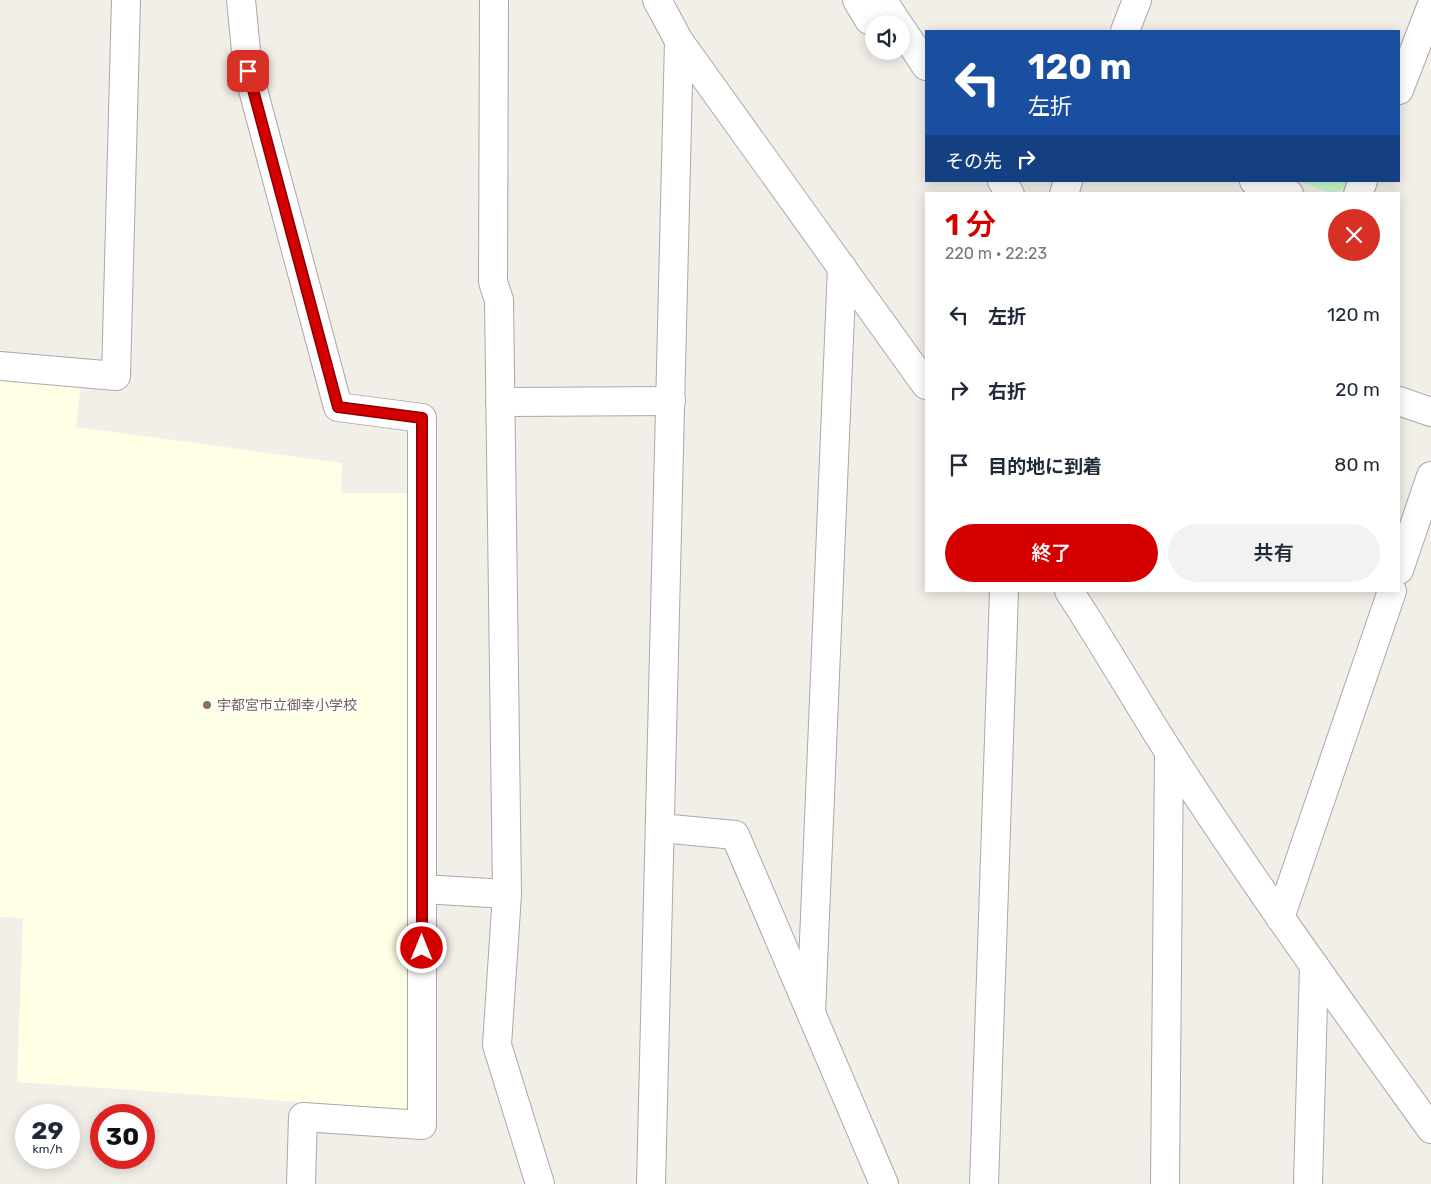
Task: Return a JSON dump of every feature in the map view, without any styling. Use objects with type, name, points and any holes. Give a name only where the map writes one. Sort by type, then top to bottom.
[{"type":"street","points":[[0,366],[116,376],[126,0]]},
{"type":"street","points":[[241,0],[248,71],[338,407],[422,418],[422,1125],[302,1116],[301,1184]]},
{"type":"street","points":[[494,0],[493,282],[499,300],[507,894],[497,1045],[540,1184]]},
{"type":"street","points":[[656,0],[679,41],[925,383]]},
{"type":"street","points":[[857,0],[866,15]]},
{"type":"street","points":[[1126,30],[1137,0]]},
{"type":"street","points":[[876,15],[888,7],[893,15]]},
{"type":"street","points":[[1400,87],[1431,7]]},
{"type":"street","points":[[651,1184],[679,41]]},
{"type":"street","points":[[910,42],[925,64]]},
{"type":"street","points":[[1257,182],[1284,192]]},
{"type":"street","points":[[811,1012],[842,267]]},
{"type":"street","points":[[500,402],[670,400]]},
{"type":"street","points":[[1400,401],[1431,412]]},
{"type":"street","points":[[1400,567],[1431,476]]},
{"type":"street","points":[[984,1184],[1004,592]]},
{"type":"street","points":[[1070,592],[1089,620],[1169,752],[1280,918],[1431,1129]]},
{"type":"street","points":[[1280,918],[1392,592]]},
{"type":"street","points":[[1165,1184],[1169,752]]},
{"type":"street","points":[[660,828],[735,834],[884,1184]]},
{"type":"street","points":[[422,889],[507,894]]},
{"type":"street","points":[[1308,1184],[1314,965]]},
{"type":"shaded area","name":"宇都宮市立御幸小学校","points":[[0,378],[81,384],[76,427],[342,463],[341,493],[413,493],[416,1110],[17,1082],[23,918],[0,917]]},
{"type":"green space","points":[[1302,182],[1352,182],[1350,186],[1336,192],[1327,192]]},
{"type":"place","name":"宇都宮市立御幸小学校","points":[[207,705]]},
{"type":"route","points":[[248,71],[338,407],[422,418],[422,948]]}]
